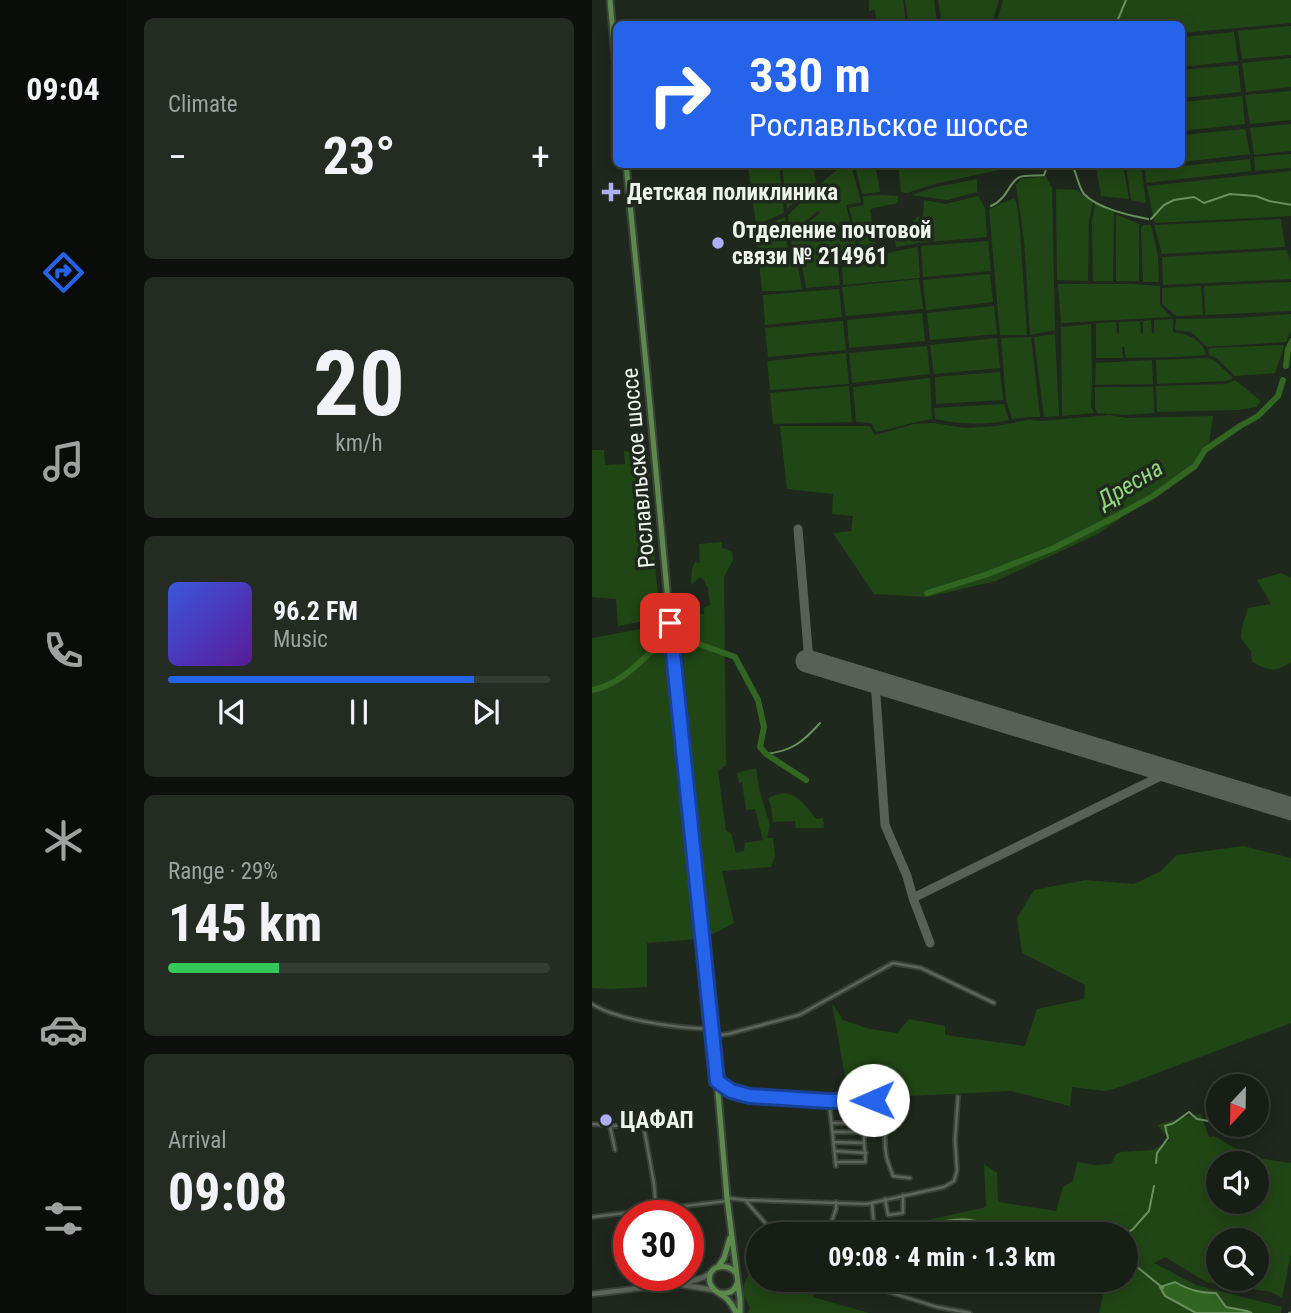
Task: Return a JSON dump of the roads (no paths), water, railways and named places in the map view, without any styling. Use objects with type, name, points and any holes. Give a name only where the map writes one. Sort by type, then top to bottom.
[{"type":"main road","points":[[610,0],[613,34]]},
{"type":"main road","name":"Рославльское шоссе","points":[[626,168],[727,1200],[738,1278],[738,1313]]},
{"type":"main road","name":"Рославльское шоссе","points":[[715,1269],[724,1258],[730,1227]]},
{"type":"main road","points":[[704,1277],[724,1266],[731,1268],[738,1278],[733,1290],[727,1293],[704,1288]]},
{"type":"main road","points":[[715,1269],[710,1278],[717,1291],[738,1313]]},
{"type":"main road","points":[[592,1294],[617,1291]]},
{"type":"street","points":[[592,1004],[608,1012],[635,1019],[728,1034],[799,1015],[893,964],[921,968],[994,1003]]},
{"type":"street","points":[[717,1081],[731,1091],[750,1096],[829,1101],[873,1100],[885,1116],[886,1154],[893,1176],[910,1178]]},
{"type":"street","points":[[704,1203],[745,1200],[867,1204],[935,1189],[954,1181],[957,1170],[955,1140],[958,1097]]},
{"type":"street","points":[[829,1101],[836,1164],[865,1162],[863,1124],[832,1123]]},
{"type":"street","points":[[592,1124],[644,1128],[655,1200]]},
{"type":"street","points":[[610,1126],[615,1150]]},
{"type":"street","points":[[832,1132],[865,1132]]},
{"type":"street","points":[[834,1142],[864,1143]]},
{"type":"street","points":[[834,1151],[866,1153]]},
{"type":"street","points":[[885,1199],[888,1214],[903,1213],[903,1195]]},
{"type":"street","points":[[745,1200],[764,1222]]},
{"type":"street","points":[[831,1222],[836,1202]]},
{"type":"street","points":[[872,1202],[874,1222]]},
{"type":"street","points":[[592,1217],[613,1214]]},
{"type":"street","points":[[890,1292],[937,1307],[970,1313]]},
{"type":"waterway","points":[[1117,21],[1126,0]]},
{"type":"waterway","points":[[991,206],[1001,199],[1016,179],[1022,176],[1044,175],[1047,168]]},
{"type":"waterway","points":[[1073,168],[1082,191],[1090,199],[1114,211],[1148,219]]},
{"type":"waterway","points":[[1151,219],[1164,205],[1174,200],[1194,197],[1204,203],[1230,194],[1256,196],[1292,205]]},
{"type":"waterway","name":"Дресна","points":[[1286,366],[1292,341]]},
{"type":"waterway","name":"Дресна","points":[[927,593],[985,575],[1054,548],[1153,496],[1195,466],[1205,450],[1258,416],[1278,396],[1283,380]]},
{"type":"waterway","points":[[685,639],[735,657],[758,700],[764,727],[760,747],[766,754],[806,780]]},
{"type":"waterway","points":[[592,690],[622,677],[664,641]]},
{"type":"waterway","points":[[766,754],[796,745],[820,723]]},
{"type":"waterway","points":[[1156,1163],[1157,1153],[1168,1138],[1165,1126],[1189,1112],[1197,1119],[1206,1120]]},
{"type":"waterway","points":[[1138,1223],[1149,1211],[1154,1186]]},
{"type":"waterway","points":[[941,1222],[958,1219],[986,1222]]},
{"type":"waterway","points":[[1138,1268],[1163,1288]]},
{"type":"place","name":"Детская поликлиника","points":[[611,192]]},
{"type":"place","name":"Отделение почтовой связи № 214961","points":[[718,243]]},
{"type":"place","name":"ЦАФАП","points":[[606,1120]]}]
